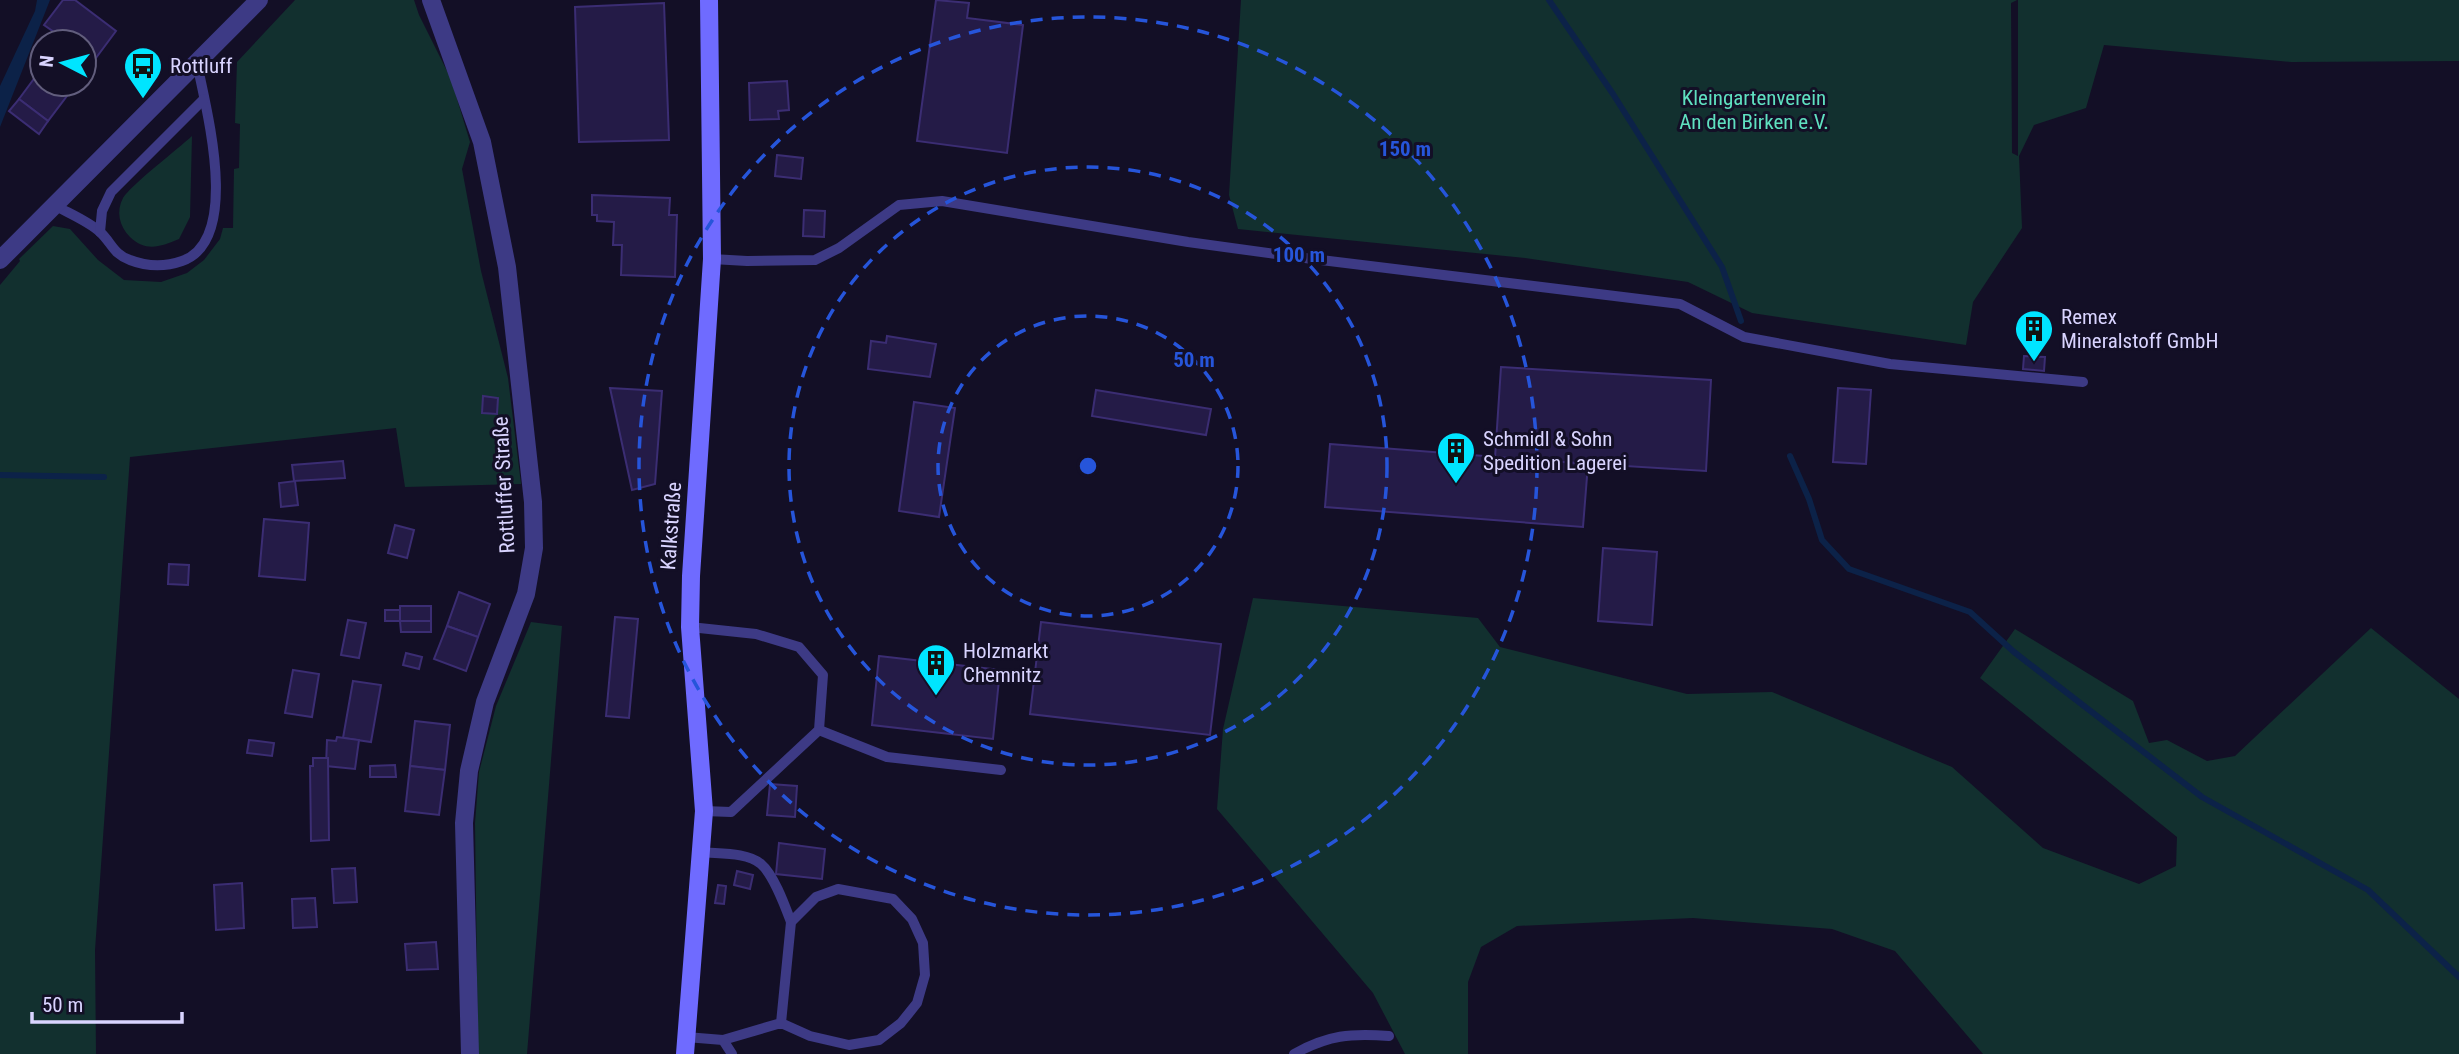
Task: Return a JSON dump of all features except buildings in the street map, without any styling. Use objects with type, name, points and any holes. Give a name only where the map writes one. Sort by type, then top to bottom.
[{"type":"main road","name":"Kalkstraße","points":[[685,1046],[704,811],[690,627],[712,260],[709,0]]},
{"type":"street","points":[[0,260],[259,0]]},
{"type":"street","name":"Rottluffer Straße","points":[[431,0],[482,142],[507,267],[533,502],[534,548],[526,594],[485,702],[469,771],[464,823],[470,1054]]},
{"type":"lane","points":[[54,205],[100,232],[113,250],[128,260],[159,266],[173,265],[193,257],[211,233],[215,218],[213,134],[197,64]]},
{"type":"lane","points":[[100,232],[102,211],[111,192],[204,99]]},
{"type":"lane","points":[[712,260],[815,260],[839,248],[899,205],[942,201],[1305,258],[1681,304],[1744,337],[1890,364],[2083,382]]},
{"type":"lane","points":[[690,627],[756,634],[799,647],[824,675],[819,730],[731,812],[704,811]]},
{"type":"lane","points":[[819,730],[887,757],[1001,770]]},
{"type":"lane","points":[[701,852],[750,859],[762,864],[782,897],[791,922],[781,1023]]},
{"type":"lane","points":[[685,1046],[723,1040],[781,1023],[810,1036],[849,1045],[879,1040],[901,1023],[917,1003],[925,975],[923,943],[912,919],[893,899],[838,889],[816,897],[791,922]]},
{"type":"lane","points":[[1294,1054],[1315,1042],[1339,1035],[1389,1036]]},
{"type":"lane","points":[[723,1040],[732,1054]]},
{"type":"green space","points":[[295,0],[414,0],[451,79],[470,142],[462,169],[481,271],[508,378],[521,484],[405,487],[396,428],[130,457],[95,950],[96,1054],[0,1054],[0,285],[19,259],[53,226],[70,229],[98,260],[124,280],[161,282],[187,273],[204,260],[220,239],[223,228],[233,228],[234,169],[239,168],[240,124],[235,123],[237,62]]},
{"type":"green space","name":"Kleingartenverein An den Birken e.V.","points":[[1241,0],[2017,0],[2011,3],[2012,153],[2018,156],[2018,0],[2459,0],[2459,61],[2291,62],[2104,45],[2086,108],[2034,125],[2019,156],[2022,228],[1973,302],[1966,345],[1752,313],[1688,282],[1525,258],[1238,229],[1229,195]]},
{"type":"green space","points":[[192,136],[190,217],[179,239],[153,247],[142,245],[126,233],[121,223],[119,213],[123,198]]},
{"type":"green space","points":[[1253,598],[1478,618],[1500,647],[1687,694],[1772,692],[1952,767],[2043,848],[2139,884],[2176,866],[2177,837],[1980,678],[2015,629],[2133,701],[2149,743],[2167,740],[2207,761],[2235,756],[2371,628],[2459,699],[2459,1054],[1983,1054],[1895,951],[1832,929],[1693,918],[1517,926],[1481,947],[1468,982],[1468,1054],[1405,1054],[1373,993],[1217,809],[1223,729]]},
{"type":"green space","points":[[531,622],[562,626],[527,1054],[478,1054],[475,823],[479,772],[496,706]]},
{"type":"water","points":[[37,0],[50,0],[39,28],[28,28],[28,56],[0,127],[0,86],[35,11]]},
{"type":"waterway","points":[[1549,0],[1613,94],[1722,267],[1741,321]]},
{"type":"waterway","points":[[1790,456],[1809,499],[1822,540],[1849,569],[1970,612],[2014,652],[2202,797],[2368,890],[2459,977]]},
{"type":"waterway","points":[[0,475],[104,477]]},
{"type":"place","name":"Rottluff","points":[[143,100]]},
{"type":"place","name":"Remex Mineralstoff GmbH","points":[[2034,363]]},
{"type":"place","name":"Schmidl & Sohn Spedition Lagerei","points":[[1456,485]]},
{"type":"place","name":"Holzmarkt Chemnitz","points":[[936,697]]}]
